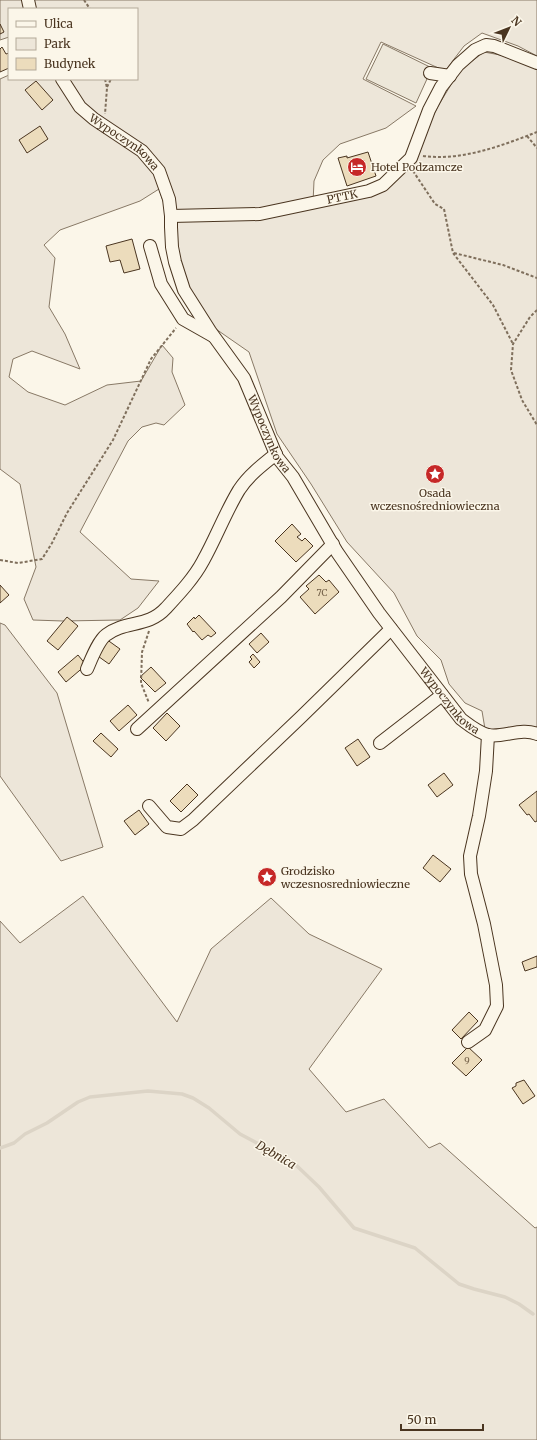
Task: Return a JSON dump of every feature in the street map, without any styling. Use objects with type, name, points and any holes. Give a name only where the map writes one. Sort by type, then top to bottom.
[{"type":"street","name":"PTTK","points":[[171,216],[260,214],[369,191],[383,184],[409,159],[429,110],[441,87],[458,65],[475,50],[486,45],[494,46],[537,63]]},
{"type":"street","points":[[430,73],[450,76]]},
{"type":"street","name":"Wypoczynkowa","points":[[63,80],[80,107],[94,119],[104,124],[142,151],[159,171],[169,199],[173,255],[184,290],[244,378],[276,454],[293,477],[332,544],[366,595],[461,719],[476,730],[488,735],[526,732],[537,734]]},
{"type":"street","points":[[150,246],[161,284],[183,319],[214,336]]},
{"type":"street","points":[[87,669],[105,635],[122,626],[150,621],[164,610],[203,562],[225,515],[240,489],[255,471],[276,454]]},
{"type":"street","points":[[137,729],[281,597],[332,544]]},
{"type":"street","points":[[150,806],[167,827],[181,829],[193,820],[391,629]]},
{"type":"street","points":[[380,743],[442,695]]},
{"type":"street","points":[[468,1042],[485,1030],[497,1006],[496,985],[484,924],[471,874],[470,856],[481,809],[486,771],[488,735]]},
{"type":"path","points":[[104,124],[107,88],[105,80]]},
{"type":"path","points":[[107,88],[111,80]]},
{"type":"path","points":[[513,344],[494,305],[453,253],[444,209],[434,204],[409,159],[464,155],[500,146],[537,132]]},
{"type":"path","points":[[527,136],[537,148]]},
{"type":"path","points":[[453,253],[504,265],[537,278]]},
{"type":"path","points":[[537,310],[530,317],[513,344],[511,370],[522,400],[537,425]]},
{"type":"path","points":[[0,560],[18,563],[42,559],[67,514],[113,440],[151,359],[183,319]]},
{"type":"path","points":[[155,617],[142,652],[140,684],[156,713]]},
{"type":"green space","points":[[0,0],[537,0],[537,56],[518,46],[482,33],[464,46],[445,71],[381,42],[363,79],[416,106],[386,128],[340,144],[323,160],[314,181],[313,203],[275,211],[167,213],[159,189],[140,201],[60,230],[44,245],[55,258],[49,307],[65,334],[80,369],[32,351],[13,359],[9,377],[28,392],[65,405],[107,385],[141,381],[162,345],[173,358],[172,372],[185,405],[164,425],[156,423],[142,427],[128,441],[80,532],[131,579],[159,581],[138,608],[120,620],[33,620],[24,599],[36,567],[20,484],[0,469],[0,79],[8,75],[8,80],[138,80],[138,8],[8,8],[8,37],[0,40]]},
{"type":"green space","points":[[484,52],[511,57],[537,68],[537,727],[523,732],[485,729],[482,711],[465,703],[449,684],[441,660],[417,636],[394,593],[347,542],[311,484],[277,434],[249,352],[213,327],[184,279],[180,263],[175,227],[177,222],[184,220],[355,196],[408,168],[438,106],[460,70]]},
{"type":"green space","points":[[0,623],[5,625],[57,693],[103,847],[61,861],[0,776]]},
{"type":"green space","points":[[83,896],[177,1022],[211,949],[271,898],[309,934],[382,969],[309,1069],[346,1112],[384,1099],[429,1148],[440,1143],[535,1228],[537,1227],[537,1440],[0,1440],[0,921],[20,943]]},
{"type":"shaded area","points":[[383,44],[432,68],[416,103],[366,79]]},
{"type":"building","points":[[0,24],[4,32],[0,34]]},
{"type":"building","points":[[2,47],[6,54],[8,53],[8,68],[0,72],[0,49]]},
{"type":"building","points":[[36,81],[53,100],[42,110],[25,90]]},
{"type":"building","points":[[40,126],[48,139],[27,153],[19,140]]},
{"type":"building","name":"Hotel Podzamcze","points":[[368,152],[376,176],[347,186],[338,158],[347,156],[347,158]]},
{"type":"building","points":[[132,239],[140,269],[124,273],[120,260],[110,262],[106,246]]},
{"type":"building","points":[[292,524],[301,534],[297,537],[302,541],[305,538],[313,546],[296,562],[275,541]]},
{"type":"building","points":[[319,575],[326,582],[329,580],[339,592],[315,614],[300,597],[309,589],[306,586]]},
{"type":"building","points":[[0,585],[9,595],[0,603]]},
{"type":"building","points":[[199,615],[216,633],[211,637],[208,635],[202,640],[187,624],[194,617],[195,619]]},
{"type":"building","points":[[67,617],[78,626],[58,650],[47,641]]},
{"type":"building","points":[[261,633],[269,642],[257,653],[249,644]]},
{"type":"building","points":[[106,639],[120,649],[109,664],[95,654]]},
{"type":"building","points":[[253,654],[260,662],[254,668],[249,662],[252,659],[250,657]]},
{"type":"building","points":[[78,655],[86,665],[66,682],[58,672]]},
{"type":"building","points":[[151,667],[166,683],[155,692],[140,677]]},
{"type":"building","points":[[128,705],[137,715],[119,731],[110,721]]},
{"type":"building","points":[[167,713],[180,726],[166,741],[153,728]]},
{"type":"building","points":[[101,733],[118,749],[111,757],[93,741]]},
{"type":"building","points":[[358,739],[370,757],[357,766],[345,748]]},
{"type":"building","points":[[444,773],[453,785],[437,797],[428,785]]},
{"type":"building","points":[[187,784],[198,795],[181,812],[170,801]]},
{"type":"building","points":[[537,791],[537,821],[535,822],[519,805]]},
{"type":"building","points":[[139,810],[149,824],[135,835],[124,821]]},
{"type":"building","points":[[433,855],[451,869],[440,882],[423,868]]},
{"type":"building","points":[[537,956],[537,967],[525,971],[522,962]]},
{"type":"building","points":[[469,1012],[478,1021],[461,1039],[452,1030]]},
{"type":"building","points":[[468,1047],[482,1060],[466,1076],[452,1063]]},
{"type":"building","points":[[524,1080],[535,1096],[523,1104],[512,1088],[516,1086],[516,1083]]},
{"type":"waterway","name":"Dębnica","points":[[0,1148],[14,1143],[25,1134],[47,1123],[78,1102],[90,1097],[148,1091],[182,1094],[193,1098],[209,1108],[240,1134],[297,1166],[319,1187],[354,1228],[415,1248],[459,1284],[505,1297],[519,1304],[533,1314]]},
{"type":"place","name":"Hotel Podzamcze","points":[[357,167]]},
{"type":"place","name":"Osada wczesnośredniowieczna","points":[[435,474]]},
{"type":"place","name":"Grodzisko wczesnosredniowieczne","points":[[267,877]]}]
